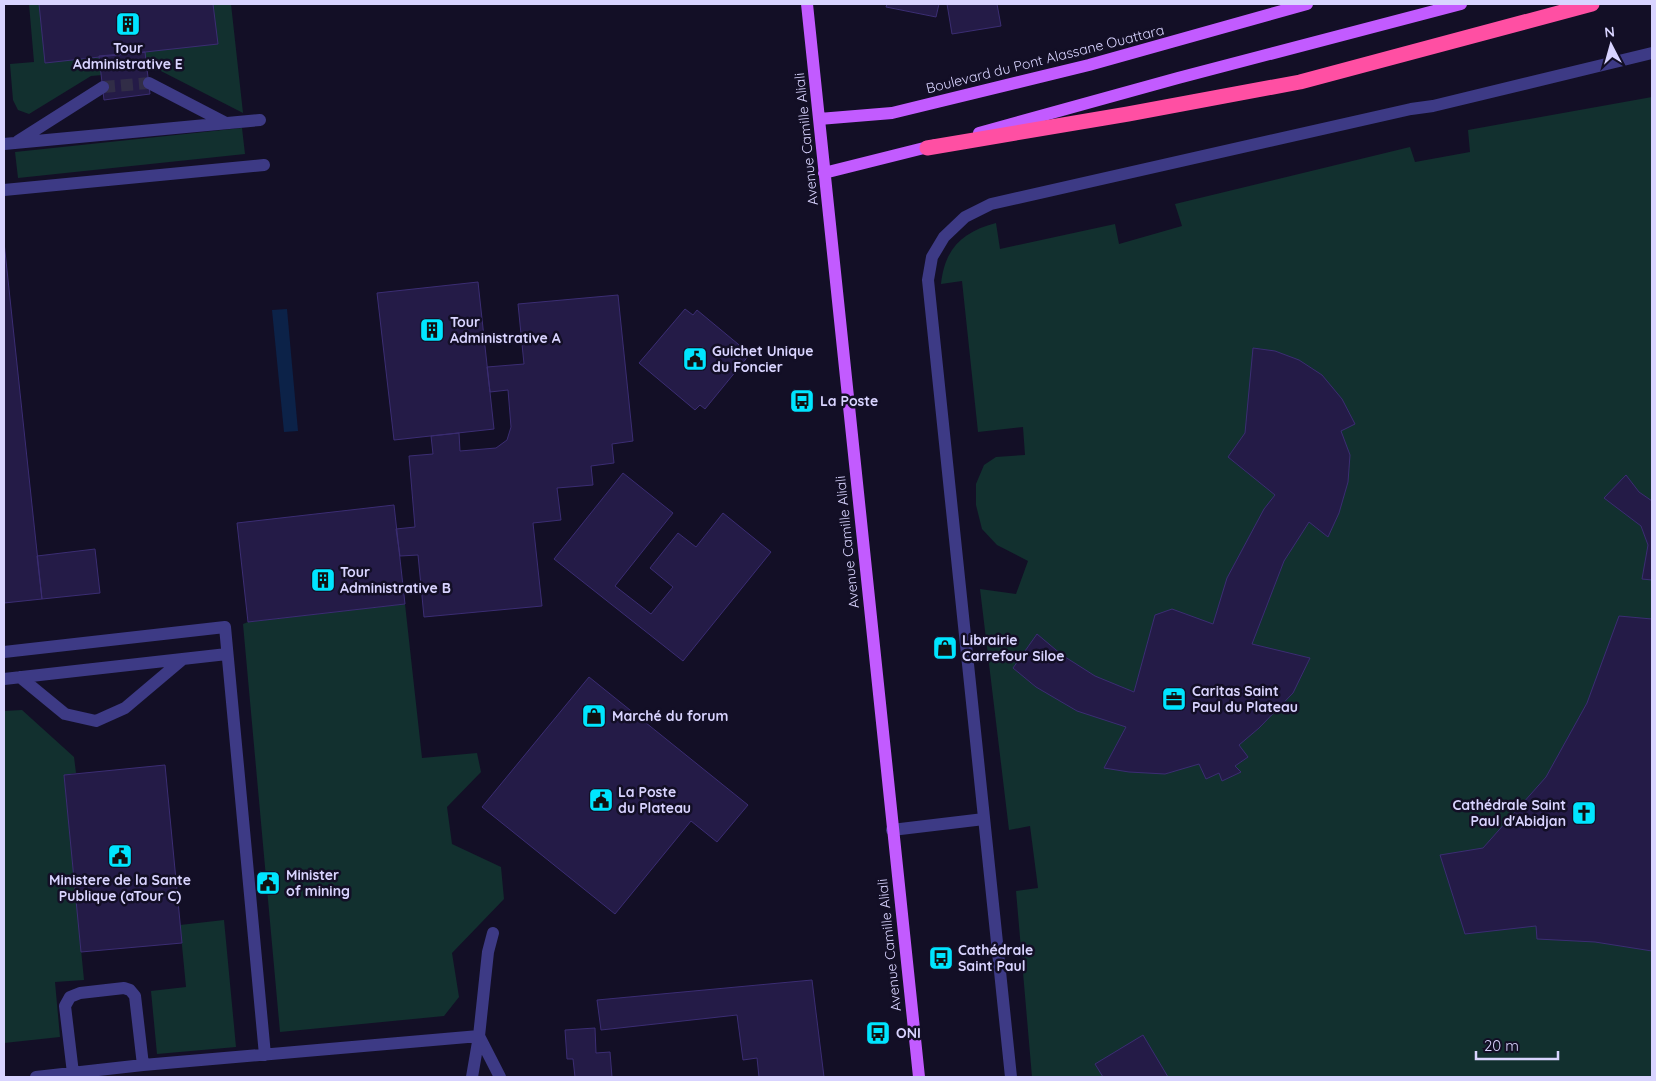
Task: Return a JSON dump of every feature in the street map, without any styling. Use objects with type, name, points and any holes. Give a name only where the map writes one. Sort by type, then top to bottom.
[{"type":"highway","points":[[927,148],[1128,114],[1300,82],[1592,4]]},
{"type":"main road","name":"Avenue Camille Aliali","points":[[807,4],[919,1074]]},
{"type":"main road","points":[[1277,8],[1296,4]]},
{"type":"main road","points":[[1277,8],[1307,4]]},
{"type":"main road","points":[[824,173],[927,148],[1178,78],[1461,4]]},
{"type":"main road","name":"Boulevard du Pont Alassane Ouattara","points":[[818,120],[892,113],[1089,65],[1277,8]]},
{"type":"lane","points":[[1012,1077],[928,280],[932,257],[944,238],[965,217],[991,204],[1411,109],[1433,106],[1652,53]]},
{"type":"lane","points":[[149,84],[226,123]]},
{"type":"lane","points":[[10,144],[103,87]]},
{"type":"lane","points":[[10,144],[260,120]]},
{"type":"lane","points":[[4,190],[264,165]]},
{"type":"lane","points":[[4,652],[224,627],[265,1055]]},
{"type":"lane","points":[[4,679],[227,654]]},
{"type":"lane","points":[[20,677],[65,714],[96,721],[125,708],[183,659]]},
{"type":"lane","points":[[892,830],[984,819]]},
{"type":"lane","points":[[472,1077],[479,1036],[488,952],[493,933]]},
{"type":"lane","points":[[72,1074],[65,1006],[70,997],[80,993],[124,988],[130,990],[134,996],[143,1065]]},
{"type":"lane","points":[[36,1077],[143,1065],[479,1036]]},
{"type":"lane","points":[[479,1036],[500,1077]]},
{"type":"green space","points":[[29,4],[231,4],[243,113],[159,70],[91,76],[29,114],[18,110],[13,100],[10,64],[34,62]]},
{"type":"green space","points":[[1652,97],[1652,1077],[1032,1077],[1016,891],[1038,888],[1030,826],[1009,830],[980,589],[1016,594],[1028,561],[997,545],[982,529],[976,505],[976,484],[984,465],[996,457],[1025,455],[1023,427],[978,432],[962,281],[941,284],[946,261],[951,251],[957,243],[974,231],[996,223],[1000,249],[1115,224],[1119,244],[1182,226],[1175,204],[1410,147],[1415,162],[1470,152],[1468,130]]},
{"type":"green space","points":[[242,128],[245,154],[18,178],[15,152]]},
{"type":"green space","points":[[405,604],[422,758],[477,753],[481,772],[447,807],[452,844],[501,867],[504,899],[452,953],[459,997],[444,1016],[280,1032],[243,624]]},
{"type":"green space","points":[[22,710],[74,757],[76,773],[64,775],[84,980],[55,982],[60,1037],[4,1043],[4,711]]},
{"type":"green space","points":[[224,920],[236,1047],[157,1054],[151,991],[186,987],[180,925]]},
{"type":"water","points":[[287,309],[298,431],[284,432],[272,310]]},
{"type":"building","name":"Tour Administrative E","points":[[39,4],[213,4],[218,44],[45,63]]},
{"type":"building","points":[[887,4],[939,4],[936,17],[886,7]]},
{"type":"building","points":[[947,4],[997,4],[1001,26],[952,34]]},
{"type":"building","points":[[145,52],[150,94],[104,100],[99,56]]},
{"type":"building","points":[[4,242],[42,599],[4,603]]},
{"type":"building","name":"Tour Administrative A","points":[[478,282],[494,429],[394,440],[377,293]]},
{"type":"building","points":[[618,295],[633,441],[612,444],[614,463],[591,466],[593,485],[557,488],[561,520],[533,523],[542,606],[424,617],[418,555],[400,556],[396,529],[415,527],[409,456],[433,454],[431,436],[459,433],[460,451],[496,448],[507,440],[511,427],[508,390],[490,392],[487,367],[524,364],[518,304]]},
{"type":"building","name":"Guichet Unique du Foncier","points":[[685,309],[693,315],[697,310],[750,354],[705,409],[700,405],[695,410],[639,363]]},
{"type":"building","points":[[1253,348],[1275,351],[1299,360],[1322,375],[1342,399],[1355,424],[1341,431],[1350,455],[1348,482],[1339,513],[1328,537],[1309,522],[1284,561],[1252,644],[1310,658],[1293,693],[1259,728],[1239,745],[1248,757],[1235,766],[1241,772],[1222,781],[1219,773],[1206,779],[1199,764],[1165,774],[1129,772],[1104,768],[1126,727],[1077,711],[1036,687],[1013,668],[1037,634],[1062,655],[1095,676],[1134,692],[1155,615],[1172,609],[1213,624],[1227,578],[1264,509],[1275,495],[1228,457],[1245,433]]},
{"type":"building","points":[[623,473],[673,513],[615,586],[651,614],[673,587],[650,568],[678,533],[696,547],[723,513],[771,552],[683,661],[554,559]]},
{"type":"building","points":[[1626,475],[1639,492],[1652,501],[1652,580],[1642,579],[1648,545],[1641,526],[1604,498]]},
{"type":"building","name":"Tour Administrative B","points":[[394,505],[405,604],[248,622],[237,523]]},
{"type":"building","points":[[95,549],[100,593],[42,599],[37,556]]},
{"type":"building","name":"Cathédrale Saint Paul d'Abidjan","points":[[1619,616],[1652,619],[1652,951],[1595,942],[1537,939],[1536,926],[1465,934],[1440,855],[1483,848],[1546,777],[1587,703]]},
{"type":"building","points":[[589,677],[748,805],[717,842],[691,821],[615,914],[482,807]]},
{"type":"building","points":[[165,765],[182,943],[81,952],[64,775]]},
{"type":"building","points":[[812,980],[824,1077],[759,1077],[757,1058],[743,1060],[737,1015],[601,1030],[597,1000]]},
{"type":"building","points":[[595,1028],[596,1053],[610,1052],[612,1077],[575,1077],[573,1059],[567,1059],[565,1030]]},
{"type":"building","points":[[1143,1035],[1168,1077],[1103,1077],[1095,1064]]},
{"type":"tunnel","points":[[103,87],[149,83]]},
{"type":"place","name":"Tour Administrative E","points":[[128,24]]},
{"type":"place","name":"Tour Administrative A","points":[[432,330]]},
{"type":"place","name":"Guichet Unique du Foncier","points":[[695,359]]},
{"type":"place","name":"La Poste","points":[[802,401]]},
{"type":"place","name":"Tour Administrative B","points":[[323,580]]},
{"type":"place","name":"Librairie Carrefour Siloe","points":[[945,648]]},
{"type":"place","name":"Caritas Saint Paul du Plateau","points":[[1174,699]]},
{"type":"place","name":"Marché du forum","points":[[594,716]]},
{"type":"place","name":"La Poste du Plateau","points":[[601,800]]},
{"type":"place","name":"Cathédrale Saint Paul d'Abidjan","points":[[1584,813]]},
{"type":"place","name":"Ministere de la Sante Publique (aTour C)","points":[[120,856]]},
{"type":"place","name":"Minister of mining","points":[[268,883]]},
{"type":"place","name":"Cathédrale Saint Paul","points":[[941,958]]},
{"type":"place","name":"ONI","points":[[878,1033]]}]
